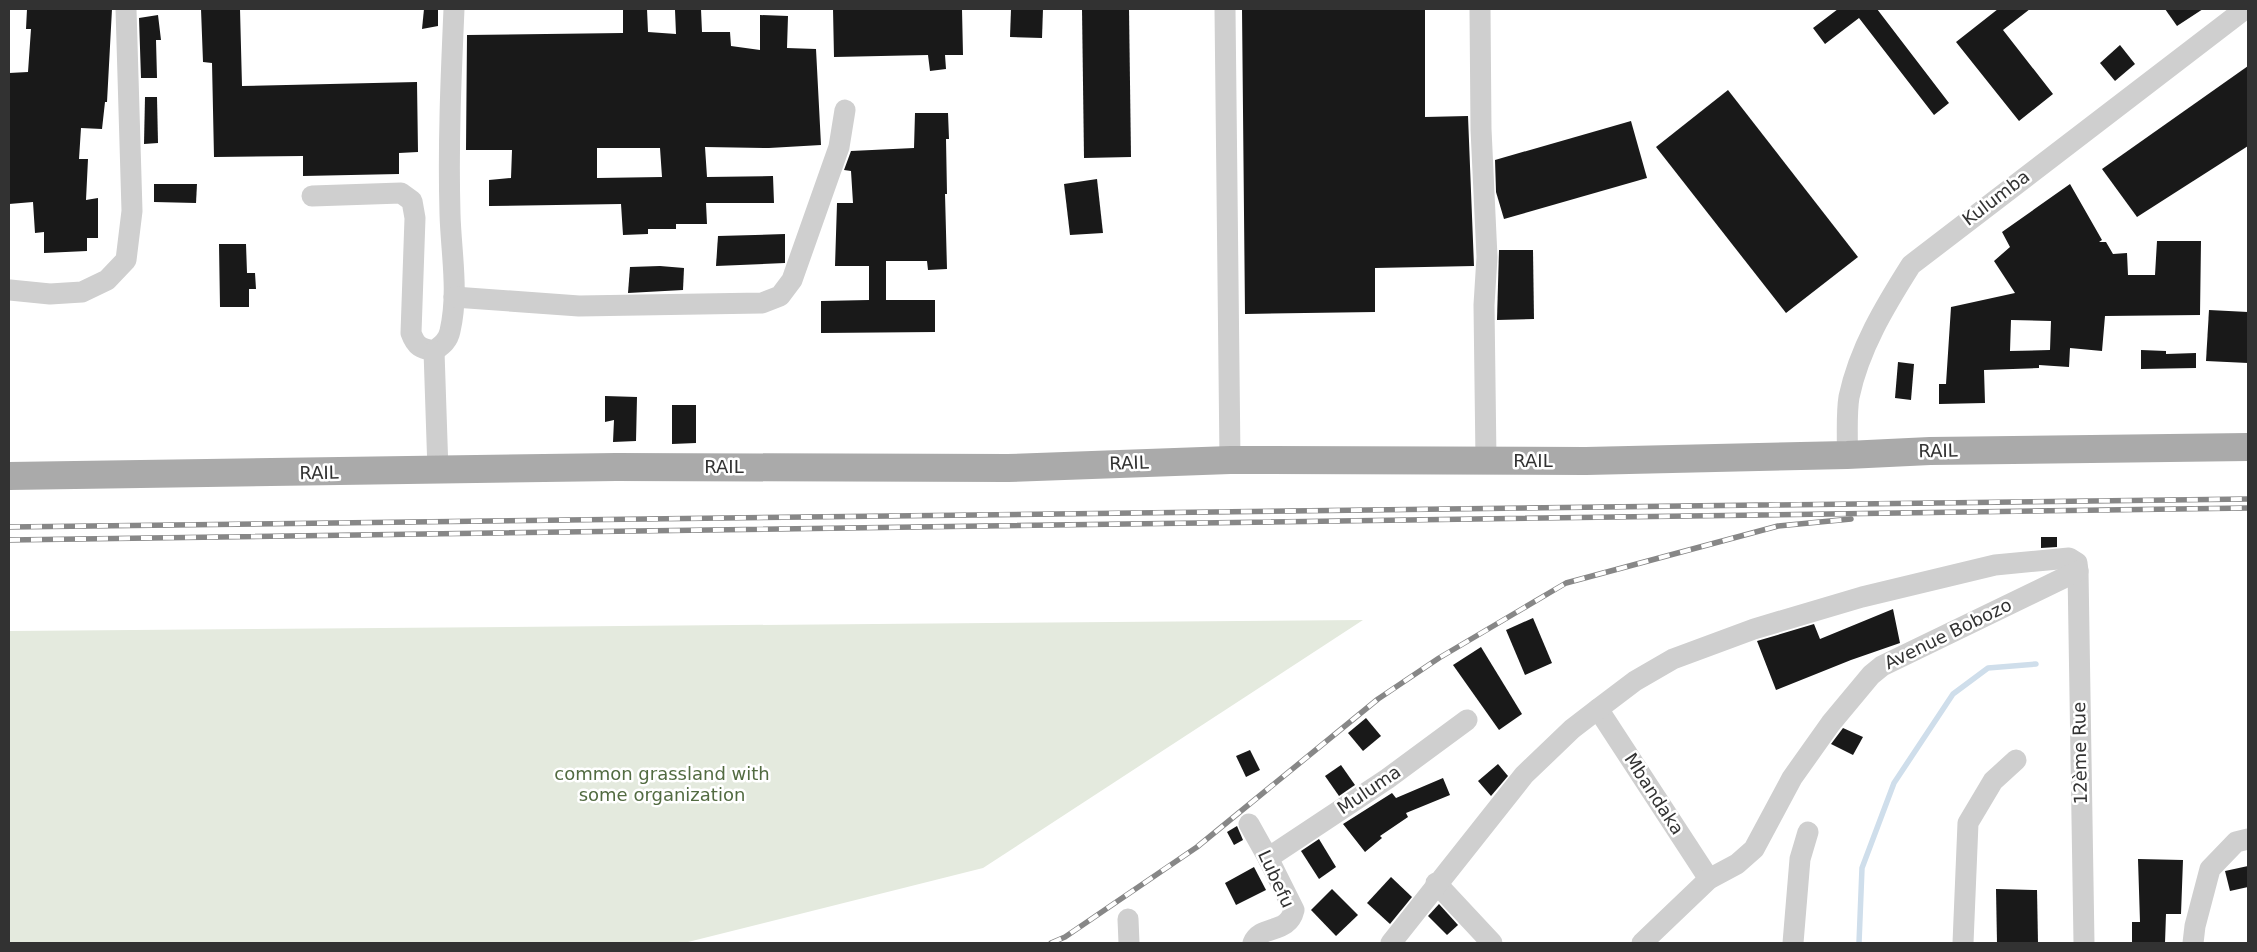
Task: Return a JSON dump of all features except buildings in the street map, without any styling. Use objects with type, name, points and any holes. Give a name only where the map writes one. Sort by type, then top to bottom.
[{"type":"main road","name":"RAIL","points":[[9,476],[616,467],[1008,468],[1230,460],[1586,461],[1848,455],[1930,451],[2248,447]]},
{"type":"street","points":[[10,290],[50,294],[82,292],[107,280],[126,260],[132,211],[126,9]]},
{"type":"street","points":[[434,351],[445,343],[450,332],[454,297],[450,214],[449,126],[454,9]]},
{"type":"street","points":[[1225,9],[1230,460]]},
{"type":"street","points":[[1480,9],[1487,257],[1484,304],[1486,460]]},
{"type":"street","name":"Kulumba","points":[[1848,455],[1849,398],[1861,357],[1886,304],[1911,265],[2245,9]]},
{"type":"street","points":[[454,297],[580,306],[762,303],[780,296],[792,280],[839,147],[845,110]]},
{"type":"street","points":[[312,196],[401,193],[412,201],[416,218],[411,333],[415,344],[434,351]]},
{"type":"street","points":[[434,351],[438,470]]},
{"type":"street","points":[[1391,943],[1436,883],[1524,775],[1572,729],[1635,681],[1673,659],[1754,629],[1862,597],[1995,564],[2069,558],[2078,567]]},
{"type":"street","name":"Avenue Bobozo","points":[[1642,943],[1709,879],[1737,864],[1754,849],[1792,778],[1831,723],[1871,674],[1882,666],[2078,567]]},
{"type":"street","name":"12ème Rue","points":[[2078,567],[2084,943]]},
{"type":"street","name":"Mbandaka","points":[[1598,709],[1709,879]]},
{"type":"street","name":"Muluma","points":[[1268,858],[1386,779],[1468,720]]},
{"type":"street","points":[[1963,943],[1968,823],[1993,781],[2016,760]]},
{"type":"street","name":"Lubefu","points":[[1249,824],[1294,910],[1292,919],[1285,925],[1260,934],[1253,943]]},
{"type":"street","points":[[1792,943],[1800,859],[1808,832]]},
{"type":"street","points":[[2193,943],[2195,926],[2210,869],[2236,842],[2248,839]]},
{"type":"street","points":[[1436,883],[1492,943]]},
{"type":"street","points":[[1128,919],[1128,943]]},
{"type":"green space","name":"common grassland with some organization","points":[[1363,620],[983,868],[684,943],[9,943],[9,631]]},
{"type":"waterway","points":[[1859,943],[1862,868],[1894,783],[1953,694],[1988,668],[2036,664]]},
{"type":"railway","points":[[9,527],[2248,499]]},
{"type":"railway","points":[[9,540],[2248,508]]},
{"type":"railway","points":[[1051,943],[1065,937],[1197,847],[1378,699],[1439,658],[1566,583],[1778,526],[1851,519]]}]
